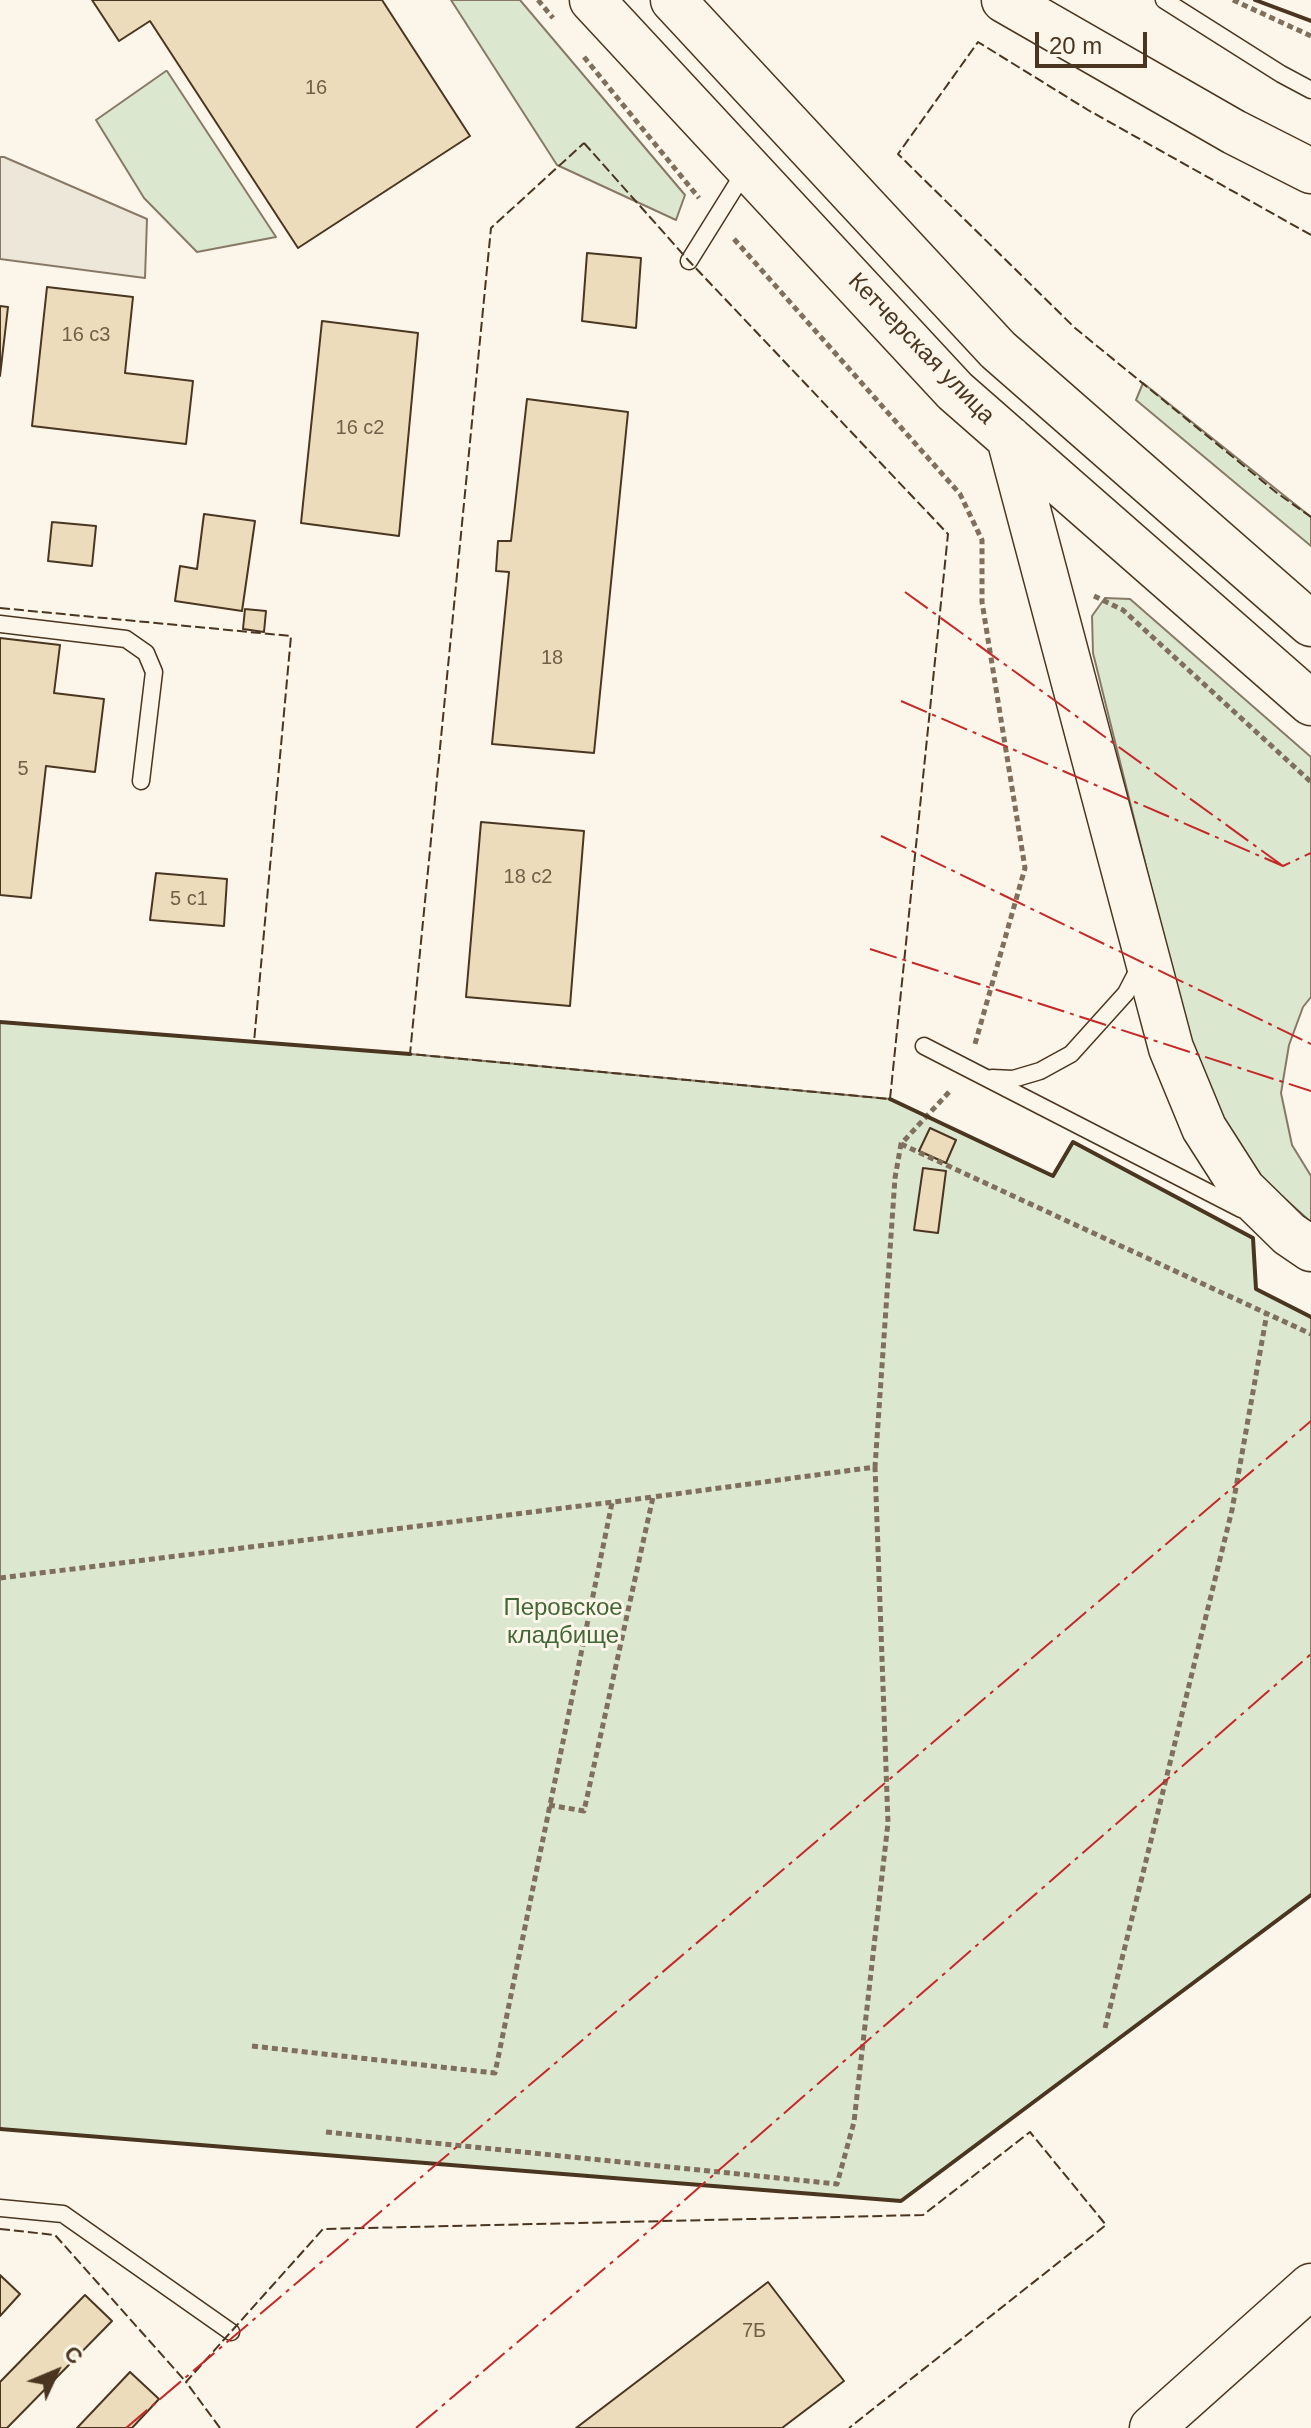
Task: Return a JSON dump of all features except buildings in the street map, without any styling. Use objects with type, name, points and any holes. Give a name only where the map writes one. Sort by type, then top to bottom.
[{"type":"main road","points":[[673,0],[998,350],[1311,624]]},
{"type":"main road","points":[[1004,0],[1234,132],[1311,171]]},
{"type":"main road","name":"Кетчерская улица","points":[[575,12],[748,167],[955,391],[1311,703]]},
{"type":"main road","points":[[1009,438],[1171,1048],[1204,1128],[1243,1189],[1300,1241]]},
{"type":"main road","points":[[1152,2428],[1311,2286]]},
{"type":"lane","points":[[1164,0],[1311,90]]},
{"type":"lane","points":[[689,261],[748,167]]},
{"type":"lane","points":[[0,624],[126,639],[146,653],[154,672],[141,781]]},
{"type":"lane","points":[[987,1078],[1013,1079],[1040,1071],[1071,1054],[1126,993],[1146,955]]},
{"type":"lane","points":[[924,1046],[1300,1241]]},
{"type":"lane","points":[[0,2208],[63,2214],[231,2332]]},
{"type":"path","points":[[538,0],[575,12]]},
{"type":"path","points":[[1233,0],[1311,36]]},
{"type":"path","points":[[326,2132],[837,2184],[854,2122],[888,1823],[875,1467],[895,1178],[901,1144],[968,1069],[1025,868],[982,602],[982,540],[960,494],[715,218],[578,48]]},
{"type":"path","points":[[982,540],[1123,610],[1311,782]]},
{"type":"path","points":[[901,1144],[1311,1334]]},
{"type":"path","points":[[1105,2028],[1232,1510],[1267,1313]]},
{"type":"path","points":[[0,1578],[612,1503],[875,1467]]},
{"type":"path","points":[[549,1805],[584,1811],[653,1497]]},
{"type":"path","points":[[252,2046],[495,2073],[612,1503]]},
{"type":"green space","points":[[451,0],[520,0],[685,195],[676,220],[557,165]]},
{"type":"green space","points":[[167,71],[276,237],[197,252],[144,198],[96,120]]},
{"type":"green space","points":[[1143,383],[1311,517],[1311,546],[1136,400]]},
{"type":"green space","points":[[1105,598],[1130,599],[1311,757],[1311,997],[1303,1007],[1289,1045],[1281,1093],[1292,1145],[1311,1176],[1311,1222],[1264,1180],[1223,1121],[1190,1044],[1093,653],[1092,616]]},
{"type":"green space","name":"Перовское кладбище","points":[[0,1022],[410,1054],[890,1099],[1052,1176],[1073,1142],[1253,1238],[1256,1289],[1311,1317],[1311,1895],[901,2201],[0,2129]]},
{"type":"shaded area","points":[[0,157],[147,219],[145,278],[0,259]]},
{"type":"fence","points":[[1311,235],[1088,110],[978,42],[898,154],[1075,328],[1277,493],[1311,517]]},
{"type":"fence","points":[[584,143],[689,261],[948,534],[890,1099],[410,1054],[491,228],[584,143]]},
{"type":"fence","points":[[0,608],[291,636],[254,1042],[0,1022]]},
{"type":"fence","points":[[220,2428],[186,2382],[323,2229],[923,2215],[1030,2132],[1106,2225],[849,2428]]},
{"type":"fence","points":[[0,2229],[55,2235],[187,2383]]},
{"type":"wall","points":[[1255,0],[1311,21]]},
{"type":"wall","points":[[0,1022],[410,1054]]},
{"type":"wall","points":[[890,1099],[1053,1176],[1073,1142],[1253,1238],[1256,1289],[1311,1317]]},
{"type":"wall","points":[[0,2129],[901,2201],[1311,1895]]},
{"type":"power","points":[[905,592],[1283,866]]},
{"type":"power","points":[[901,701],[1283,866],[1311,853]]},
{"type":"power","points":[[881,836],[1311,1044]]},
{"type":"power","points":[[870,949],[1311,1091]]},
{"type":"power","points":[[126,2428],[1311,1421]]},
{"type":"power","points":[[416,2428],[656,2225],[1311,1654]]}]
